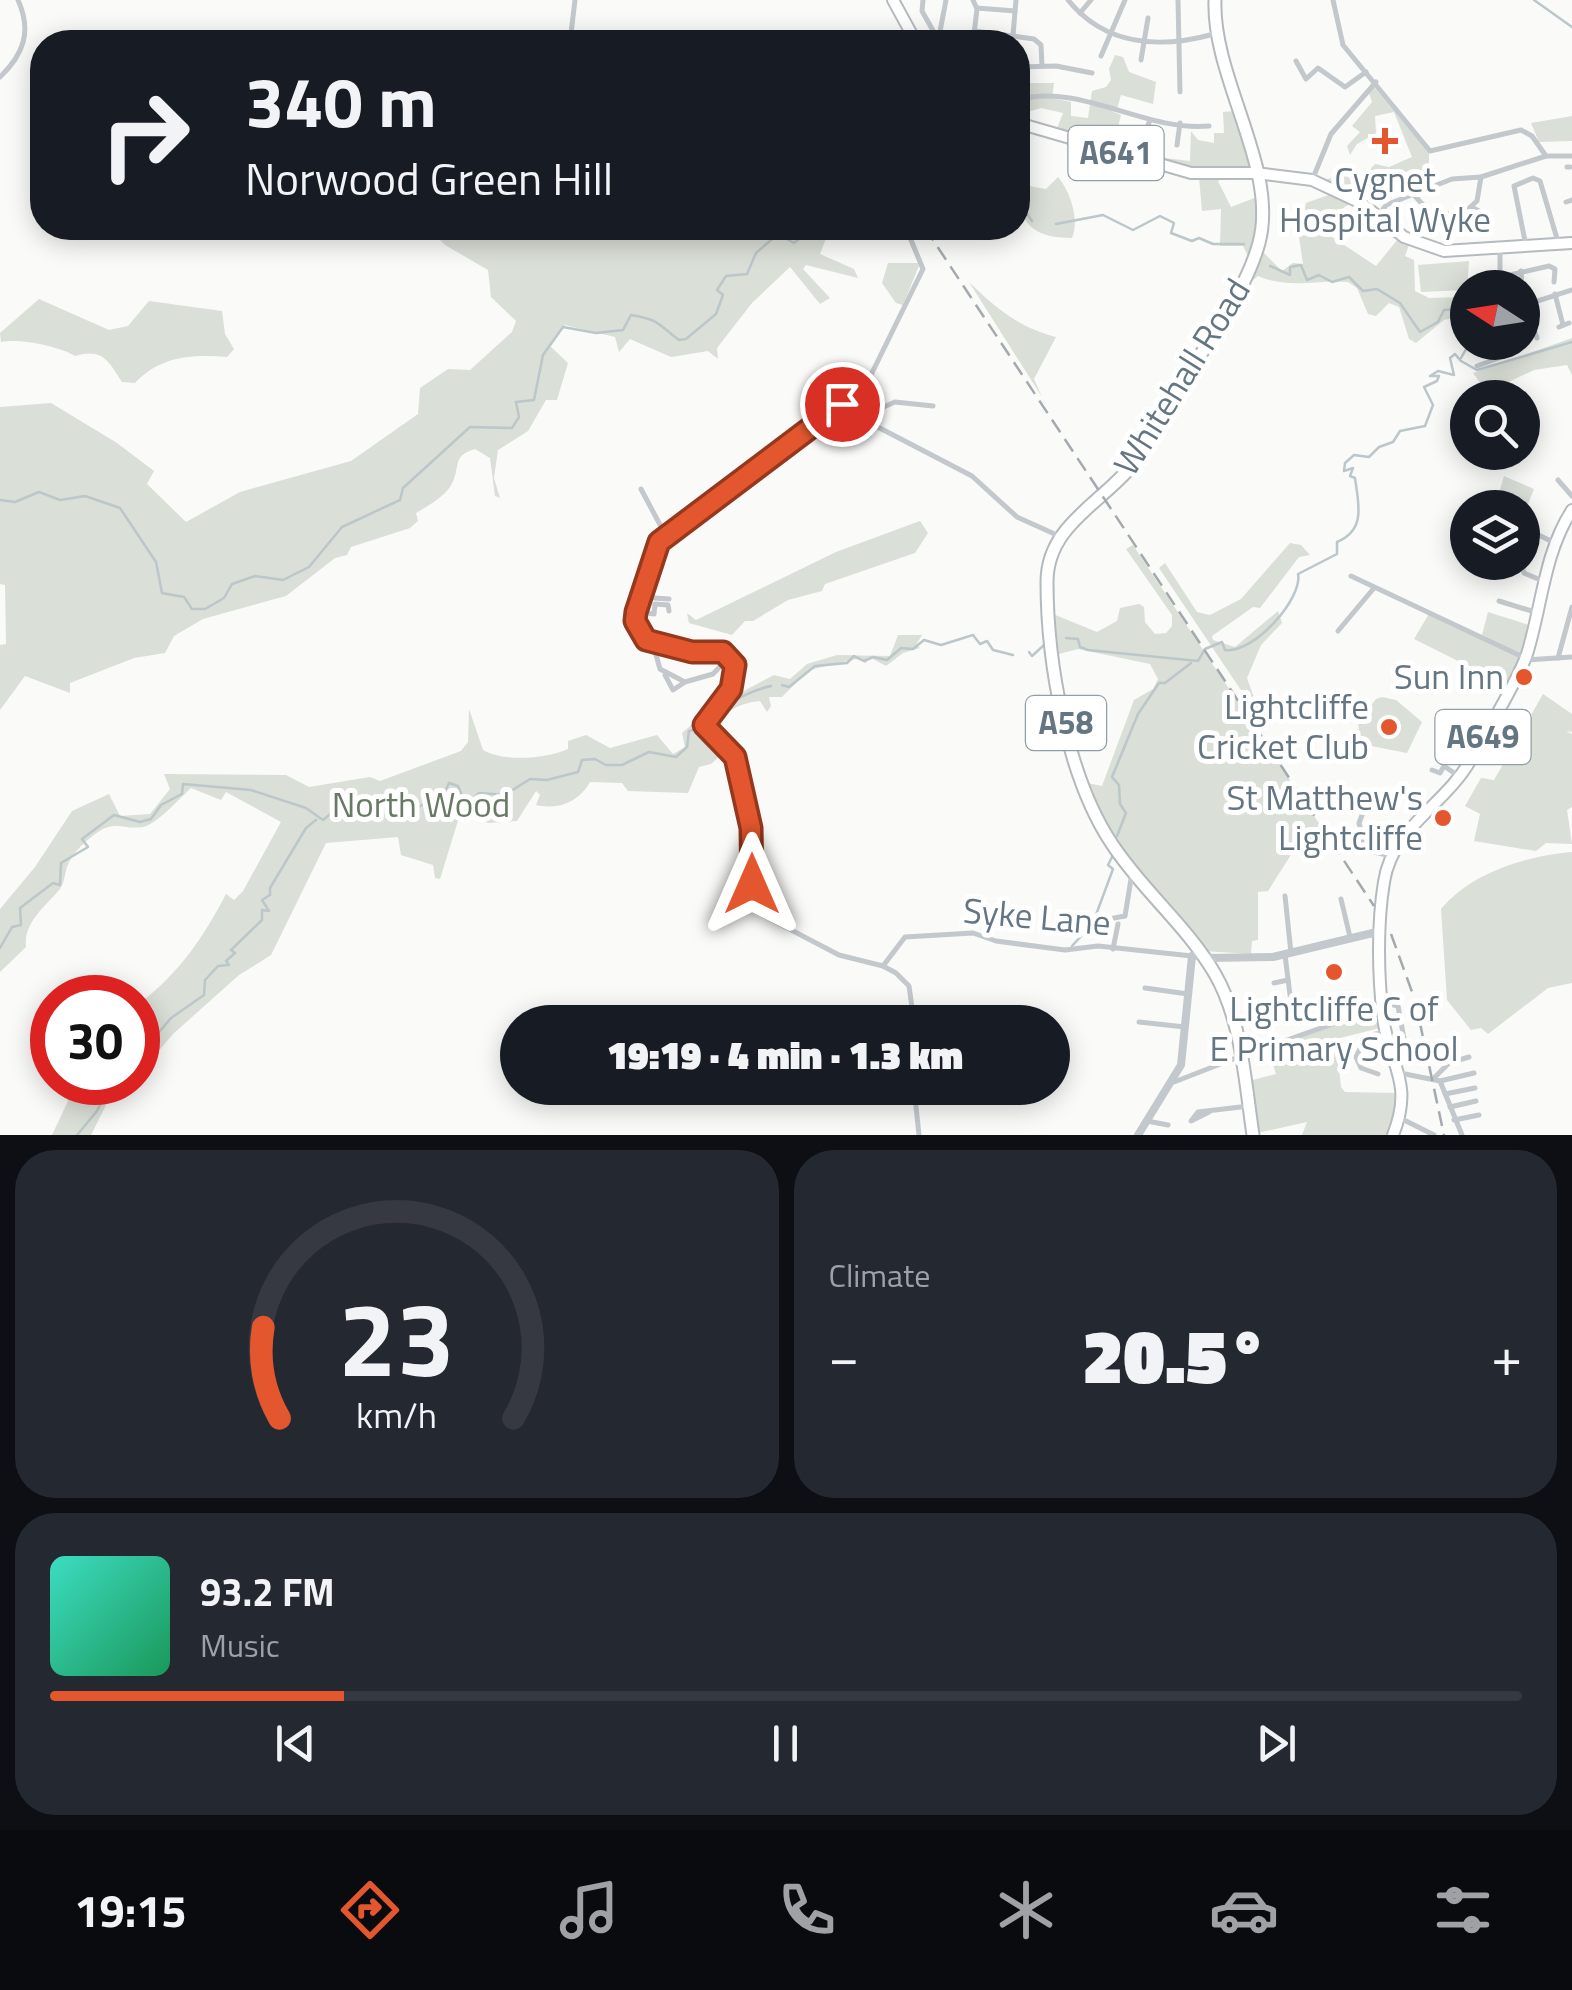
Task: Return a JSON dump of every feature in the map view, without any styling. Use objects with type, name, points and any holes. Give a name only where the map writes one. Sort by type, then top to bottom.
[{"type":"highway","name":"Whitehall Road","points":[[1059,536],[1137,459],[1249,273],[1264,218],[1256,173],[1217,33],[1215,0]]},
{"type":"highway","name":"A58","points":[[1059,536],[1049,556],[1048,593],[1051,647],[1069,738],[1093,808],[1133,872],[1224,994],[1243,1055],[1253,1135]]},
{"type":"main road","points":[[893,0],[909,30]]},
{"type":"main road","name":"A641","points":[[1030,126],[1190,173],[1256,173],[1312,180],[1356,201],[1404,236],[1444,251],[1500,251],[1572,243]]},
{"type":"main road","name":"A649","points":[[1393,1135],[1404,1095],[1386,1032],[1383,1004],[1382,893],[1391,856],[1406,832],[1441,802],[1460,776],[1525,659],[1555,543],[1568,527],[1572,510]]},
{"type":"street","points":[[0,78],[26,42],[26,19],[18,0]]},
{"type":"street","points":[[571,30],[574,0]]},
{"type":"street","points":[[923,0],[922,11],[933,30]]},
{"type":"street","points":[[940,30],[946,0]]},
{"type":"street","points":[[973,0],[977,8],[974,30]]},
{"type":"street","points":[[1014,30],[1016,0]]},
{"type":"street","points":[[1068,0],[1080,14],[1110,34],[1143,43],[1217,33]]},
{"type":"street","points":[[1080,14],[1091,0]]},
{"type":"street","points":[[1101,56],[1125,0]]},
{"type":"street","points":[[1178,0],[1180,92]]},
{"type":"street","points":[[1333,0],[1339,36],[1430,152],[1521,130],[1532,136],[1546,156]]},
{"type":"street","points":[[977,8],[1016,11]]},
{"type":"street","points":[[1140,60],[1148,18]]},
{"type":"street","points":[[1030,39],[1039,41],[1042,66]]},
{"type":"street","points":[[1296,61],[1306,79],[1318,68],[1345,87],[1366,72]]},
{"type":"street","points":[[1030,67],[1092,73]]},
{"type":"street","points":[[1312,180],[1331,134],[1376,82]]},
{"type":"street","points":[[1030,99],[1055,96],[1150,120],[1208,126]]},
{"type":"street","points":[[1099,148],[1106,138],[1144,136],[1150,120]]},
{"type":"street","points":[[1176,145],[1180,123]]},
{"type":"street","points":[[1378,217],[1386,205],[1452,179],[1481,177],[1546,156],[1570,156],[1570,167]]},
{"type":"street","points":[[1473,208],[1481,177]]},
{"type":"street","points":[[1526,248],[1514,186],[1533,178],[1541,184],[1559,245]]},
{"type":"street","points":[[1413,194],[1426,208],[1448,217],[1473,208],[1491,217]]},
{"type":"street","points":[[911,240],[923,269],[867,383],[666,536],[652,558],[638,604],[639,632],[653,644],[692,652],[718,651],[729,657],[736,672],[731,689],[704,726],[735,757],[751,828],[751,910],[839,955],[883,966],[909,986],[912,1005]]},
{"type":"street","points":[[1500,251],[1500,270]]},
{"type":"street","points":[[1520,270],[1553,267],[1554,282]]},
{"type":"street","points":[[1540,299],[1572,290]]},
{"type":"street","points":[[1555,294],[1564,325]]},
{"type":"street","points":[[1477,366],[1493,360]]},
{"type":"street","points":[[822,388],[843,385],[857,393]]},
{"type":"street","points":[[845,402],[866,419],[972,476],[1017,517],[1059,536]]},
{"type":"street","points":[[808,428],[821,439],[895,402],[933,406]]},
{"type":"street","points":[[1558,480],[1572,496]]},
{"type":"street","points":[[641,490],[666,536]]},
{"type":"street","points":[[1540,536],[1555,543]]},
{"type":"street","points":[[649,570],[653,574],[661,571],[652,558]]},
{"type":"street","points":[[1351,576],[1525,659],[1572,658]]},
{"type":"street","points":[[1540,580],[1546,582]]},
{"type":"street","points":[[1338,631],[1374,588]]},
{"type":"street","points":[[638,604],[669,598]]},
{"type":"street","points":[[1499,601],[1538,612]]},
{"type":"street","points":[[638,604],[654,614],[656,604],[668,605],[669,611]]},
{"type":"street","points":[[1558,658],[1572,607]]},
{"type":"street","points":[[653,644],[657,666],[673,690],[713,674],[729,657]]},
{"type":"street","points":[[665,676],[685,682]]},
{"type":"street","points":[[1432,770],[1440,773],[1444,766],[1460,776]]},
{"type":"street","points":[[1391,856],[1366,850],[1359,823],[1369,798],[1394,802]]},
{"type":"street","points":[[1113,949],[1116,921],[1125,916],[1133,872]]},
{"type":"street","points":[[1285,896],[1290,995]]},
{"type":"street","points":[[1341,899],[1350,937]]},
{"type":"street","points":[[1138,1135],[1181,1065],[1188,994],[1199,956],[1288,954],[1382,931]]},
{"type":"street","name":"Syke Lane","points":[[883,966],[907,936],[974,933],[996,941],[1066,950],[1113,949],[1199,956]]},
{"type":"street","points":[[1274,983],[1288,980]]},
{"type":"street","points":[[1145,988],[1188,994]]},
{"type":"street","points":[[1174,1082],[1383,1004],[1398,1006],[1411,1055]]},
{"type":"street","points":[[1139,1022],[1184,1027]]},
{"type":"street","points":[[1377,1061],[1376,1072],[1361,1068],[1356,1056],[1366,1036],[1386,1032]]},
{"type":"street","points":[[1438,1079],[1449,1063],[1469,1057]]},
{"type":"street","points":[[1400,1073],[1438,1079],[1474,1073]]},
{"type":"street","points":[[1438,1079],[1462,1135]]},
{"type":"street","points":[[1445,1094],[1475,1088]]},
{"type":"street","points":[[1450,1106],[1476,1101]]},
{"type":"street","points":[[916,1105],[919,1135]]},
{"type":"street","points":[[1209,1112],[1248,1106]]},
{"type":"street","points":[[1454,1120],[1478,1115]]},
{"type":"street","points":[[1400,1118],[1434,1135]]},
{"type":"street","points":[[1146,1120],[1168,1125]]},
{"type":"green space","points":[[1115,55],[1123,57],[1129,72],[1156,82],[1153,104],[1121,95],[1117,109],[1107,109],[1121,115],[1118,127],[1132,133],[1104,133],[1096,140],[1056,131],[1063,113],[1041,108],[1030,111],[1030,83],[1054,83],[1052,98],[1071,102],[1071,116],[1088,118],[1092,91],[1106,87],[1111,80],[1109,69]]},
{"type":"green space","points":[[1374,87],[1429,153],[1429,171],[1356,198],[1323,181],[1339,175],[1360,180],[1375,164],[1389,167],[1412,157],[1394,112],[1375,116],[1376,133],[1357,144],[1350,155],[1347,146],[1360,132],[1352,126],[1372,102],[1369,93]]},
{"type":"green space","points":[[1234,111],[1249,165],[1246,169],[1197,170],[1105,146],[1105,140],[1141,138],[1164,158],[1190,161],[1191,131],[1198,140],[1214,143],[1214,133],[1224,133],[1223,112]]},
{"type":"green space","points":[[1572,116],[1572,141],[1539,142],[1531,123]]},
{"type":"green space","points":[[1058,177],[1066,190],[1075,223],[1072,238],[1047,235],[1030,226],[1030,186],[1046,189]]},
{"type":"green space","points":[[1199,177],[1225,177],[1218,181],[1231,207],[1257,197],[1260,215],[1250,260],[1243,246],[1220,246],[1221,209],[1202,211]]},
{"type":"green space","points":[[1334,193],[1353,202],[1330,216],[1326,233],[1376,266],[1398,239],[1409,245],[1405,256],[1414,260],[1415,291],[1429,298],[1450,297],[1450,319],[1416,343],[1409,339],[1399,307],[1389,303],[1376,316],[1368,314],[1357,288],[1348,282],[1293,283],[1258,276],[1246,286],[1261,250],[1282,271],[1293,263],[1303,264],[1299,237],[1306,203]]},
{"type":"green space","points":[[440,240],[825,240],[820,254],[854,269],[858,278],[806,265],[803,269],[830,298],[820,304],[790,267],[752,303],[717,348],[718,359],[708,351],[671,357],[630,339],[619,352],[615,337],[565,325],[550,346],[568,363],[557,400],[546,400],[528,431],[498,450],[494,478],[500,498],[495,496],[490,458],[475,449],[467,452],[459,459],[450,487],[416,513],[418,521],[410,528],[351,547],[347,555],[335,558],[286,596],[203,619],[174,636],[165,653],[134,658],[70,683],[70,693],[25,676],[0,710],[0,645],[6,644],[5,585],[0,584],[0,407],[51,403],[117,443],[154,471],[147,484],[186,522],[240,492],[351,461],[418,414],[420,388],[448,369],[470,370],[512,332],[516,321],[491,297],[488,270]]},
{"type":"green space","points":[[1469,261],[1468,270],[1450,270],[1450,291],[1421,292],[1418,265]]},
{"type":"green space","points":[[888,263],[920,263],[903,305],[896,303],[882,283]]},
{"type":"green space","points":[[969,282],[1009,316],[1056,337],[1034,379],[1042,397]]},
{"type":"green space","points":[[39,299],[109,330],[128,326],[149,301],[222,311],[225,334],[234,349],[227,357],[201,356],[166,362],[135,383],[122,382],[98,355],[75,356],[39,344],[1,342],[0,333]]},
{"type":"green space","points":[[1572,338],[1572,375],[1567,365],[1534,370],[1513,380],[1478,380],[1473,373],[1510,360],[1540,360],[1540,349]]},
{"type":"green space","points":[[1504,476],[1534,489],[1534,490],[1500,490]]},
{"type":"green space","points":[[920,521],[928,533],[915,553],[825,584],[822,591],[788,600],[753,621],[745,621],[732,635],[689,623],[687,613],[696,620],[836,552]]},
{"type":"green space","points":[[1290,543],[1301,545],[1310,555],[1299,557],[1260,608],[1253,607],[1212,636],[1213,640],[1235,647],[1278,611],[1282,623],[1261,645],[1247,678],[1263,723],[1159,568],[1165,563],[1197,612],[1210,615],[1241,599]]},
{"type":"green space","points":[[1133,545],[1334,846],[1328,853],[1294,850],[1268,891],[1258,892],[1258,940],[1252,941],[1251,954],[1204,951],[1112,838],[1087,783],[1102,786],[1134,700],[1153,689],[1158,679],[1150,664],[1078,649],[1059,654],[1053,614],[1097,632],[1117,621],[1120,608],[1139,604],[1144,607],[1145,622],[1155,634],[1166,633],[1172,626],[1172,615],[1126,549]]},
{"type":"green space","points":[[1488,612],[1532,626],[1524,656],[1482,635]]},
{"type":"green space","points":[[1429,614],[1522,658],[1506,685],[1414,639]]},
{"type":"green space","points":[[898,635],[922,635],[916,645],[920,648],[903,653],[886,666],[869,657],[866,663],[856,659],[809,670],[782,697],[769,697],[771,706],[767,712],[760,701],[752,702],[728,713],[714,728],[705,723],[723,702],[774,675],[790,679],[807,664],[837,655],[890,656]]},
{"type":"green space","points":[[1543,694],[1572,714],[1572,732],[1566,731],[1572,734],[1572,807],[1567,810],[1572,844],[1546,843],[1536,851],[1474,841],[1480,814],[1465,806],[1481,778],[1494,780]]},
{"type":"green space","name":"Lightcliffe Cricket Club","points":[[1376,699],[1396,700],[1422,722],[1407,753],[1371,746],[1360,738],[1358,723]]},
{"type":"green space","name":"North Wood","points":[[469,709],[483,750],[502,756],[525,758],[559,752],[568,749],[568,741],[586,735],[610,748],[657,735],[673,754],[685,747],[682,733],[695,722],[721,755],[711,764],[699,767],[688,793],[628,791],[622,783],[590,782],[580,795],[560,805],[536,805],[540,795],[536,791],[517,821],[488,823],[461,811],[440,879],[435,878],[433,865],[401,855],[398,837],[326,843],[271,955],[239,975],[160,1049],[160,985],[189,953],[226,894],[234,900],[243,891],[281,822],[226,792],[221,800],[191,788],[149,825],[104,828],[84,843],[72,857],[61,887],[32,922],[26,947],[0,972],[0,909],[35,867],[72,811],[109,794],[120,816],[150,814],[170,789],[164,774],[286,775],[309,787],[370,777],[380,781],[461,751],[468,742]]},
{"type":"green space","points":[[1572,852],[1572,983],[1548,988],[1488,1034],[1481,1028],[1471,1030],[1447,1000],[1441,909],[1468,885],[1501,868],[1536,857]]},
{"type":"green space","points":[[1376,1011],[1380,1028],[1336,1039],[1341,1087],[1345,1092],[1396,1093],[1401,1089],[1389,1135],[1302,1135],[1307,1122],[1257,1133],[1249,1081],[1276,1074],[1272,1061],[1300,1050],[1297,1037]]},
{"type":"green space","points":[[66,1105],[106,1105],[91,1135],[52,1135]]},
{"type":"waterway","points":[[1534,0],[1572,27]]},
{"type":"waterway","points":[[1056,224],[1103,215],[1133,230],[1160,216],[1174,223],[1171,233],[1192,241],[1199,238],[1213,244],[1244,244]]},
{"type":"waterway","points":[[0,500],[15,502],[39,492],[60,500],[85,496],[120,508],[156,562],[162,593],[184,597],[192,609],[205,609],[224,598],[232,584],[255,576],[283,580],[309,567],[342,527],[400,500],[403,488],[470,427],[512,428],[519,417],[516,402],[534,400],[543,355],[563,327],[596,333],[623,330],[631,315],[654,321],[679,340],[686,339],[716,314],[723,295],[717,290],[726,276],[747,274],[756,253],[771,240]]},
{"type":"waterway","points":[[789,240],[794,243],[798,240]]},
{"type":"waterway","points":[[1270,266],[1290,275],[1290,267],[1301,265],[1307,280],[1319,275],[1332,282],[1349,277],[1363,291],[1377,289],[1400,303],[1420,332],[1438,322],[1444,310],[1450,310]]},
{"type":"waterway","points":[[1461,361],[1477,370],[1572,342]]},
{"type":"waterway","points":[[1066,638],[1078,639],[1080,647],[1088,650],[1198,661],[1205,649],[1222,642],[1225,650],[1237,649],[1262,634],[1293,597],[1298,574],[1337,554],[1337,542],[1347,537],[1357,523],[1355,478],[1350,476],[1353,468],[1344,471],[1345,463],[1354,455],[1369,457],[1379,447],[1393,442],[1400,431],[1425,426],[1433,405],[1424,387],[1437,381],[1439,376],[1430,376],[1438,371],[1454,375],[1450,360]]},
{"type":"waterway","points":[[782,685],[789,687],[815,666],[847,663],[854,656],[864,661],[873,657],[887,660],[901,648],[913,649],[924,640],[941,645],[973,635],[980,644],[987,641],[993,650],[1013,655]]},
{"type":"waterway","points":[[1029,652],[1032,656],[1044,645]]},
{"type":"waterway","points":[[1117,836],[1126,813],[1120,804],[1119,785],[1112,777],[1138,714],[1159,683],[1165,683],[1191,663]]},
{"type":"waterway","points":[[0,948],[12,927],[21,925],[20,908],[53,883],[60,885],[61,863],[88,847],[82,839],[114,815],[140,822],[151,819],[161,805],[182,794],[183,784],[251,790],[306,808],[323,820],[338,808],[352,816],[352,809],[362,818],[380,812],[386,815],[385,807],[398,806],[408,813],[445,792],[449,783],[458,786],[466,805],[479,793],[505,795],[530,779],[547,780],[578,772],[582,760],[622,765],[649,752],[676,757],[687,747],[689,731],[707,727],[726,706],[771,686]]},
{"type":"waterway","points":[[160,1031],[171,1018],[204,995],[205,980],[218,966],[229,965],[226,961],[235,953],[231,950],[262,920],[262,910],[269,911],[262,900],[270,895],[270,888],[306,828],[316,820]]},
{"type":"waterway","points":[[1072,946],[1093,923],[1113,869],[1108,865],[1112,857]]},
{"type":"waterway","points":[[77,1135],[100,1105]]},
{"type":"railway","points":[[933,240],[1374,906]]},
{"type":"railway","points":[[1391,934],[1415,1000],[1444,1135]]},
{"type":"place","name":"Cygnet Hospital Wyke","points":[[1385,141]]},
{"type":"place","name":"Sun Inn","points":[[1524,677]]},
{"type":"place","name":"Lightcliffe Cricket Club","points":[[1389,727]]},
{"type":"place","name":"St Matthew's Lightcliffe","points":[[1443,818]]},
{"type":"place","name":"Lightcliffe C of E Primary School","points":[[1334,972]]},
{"type":"route","points":[[752,884],[751,828],[735,757],[712,738],[704,725],[731,689],[735,665],[723,652],[692,652],[653,644],[639,632],[636,612],[659,542],[842,404]]}]
